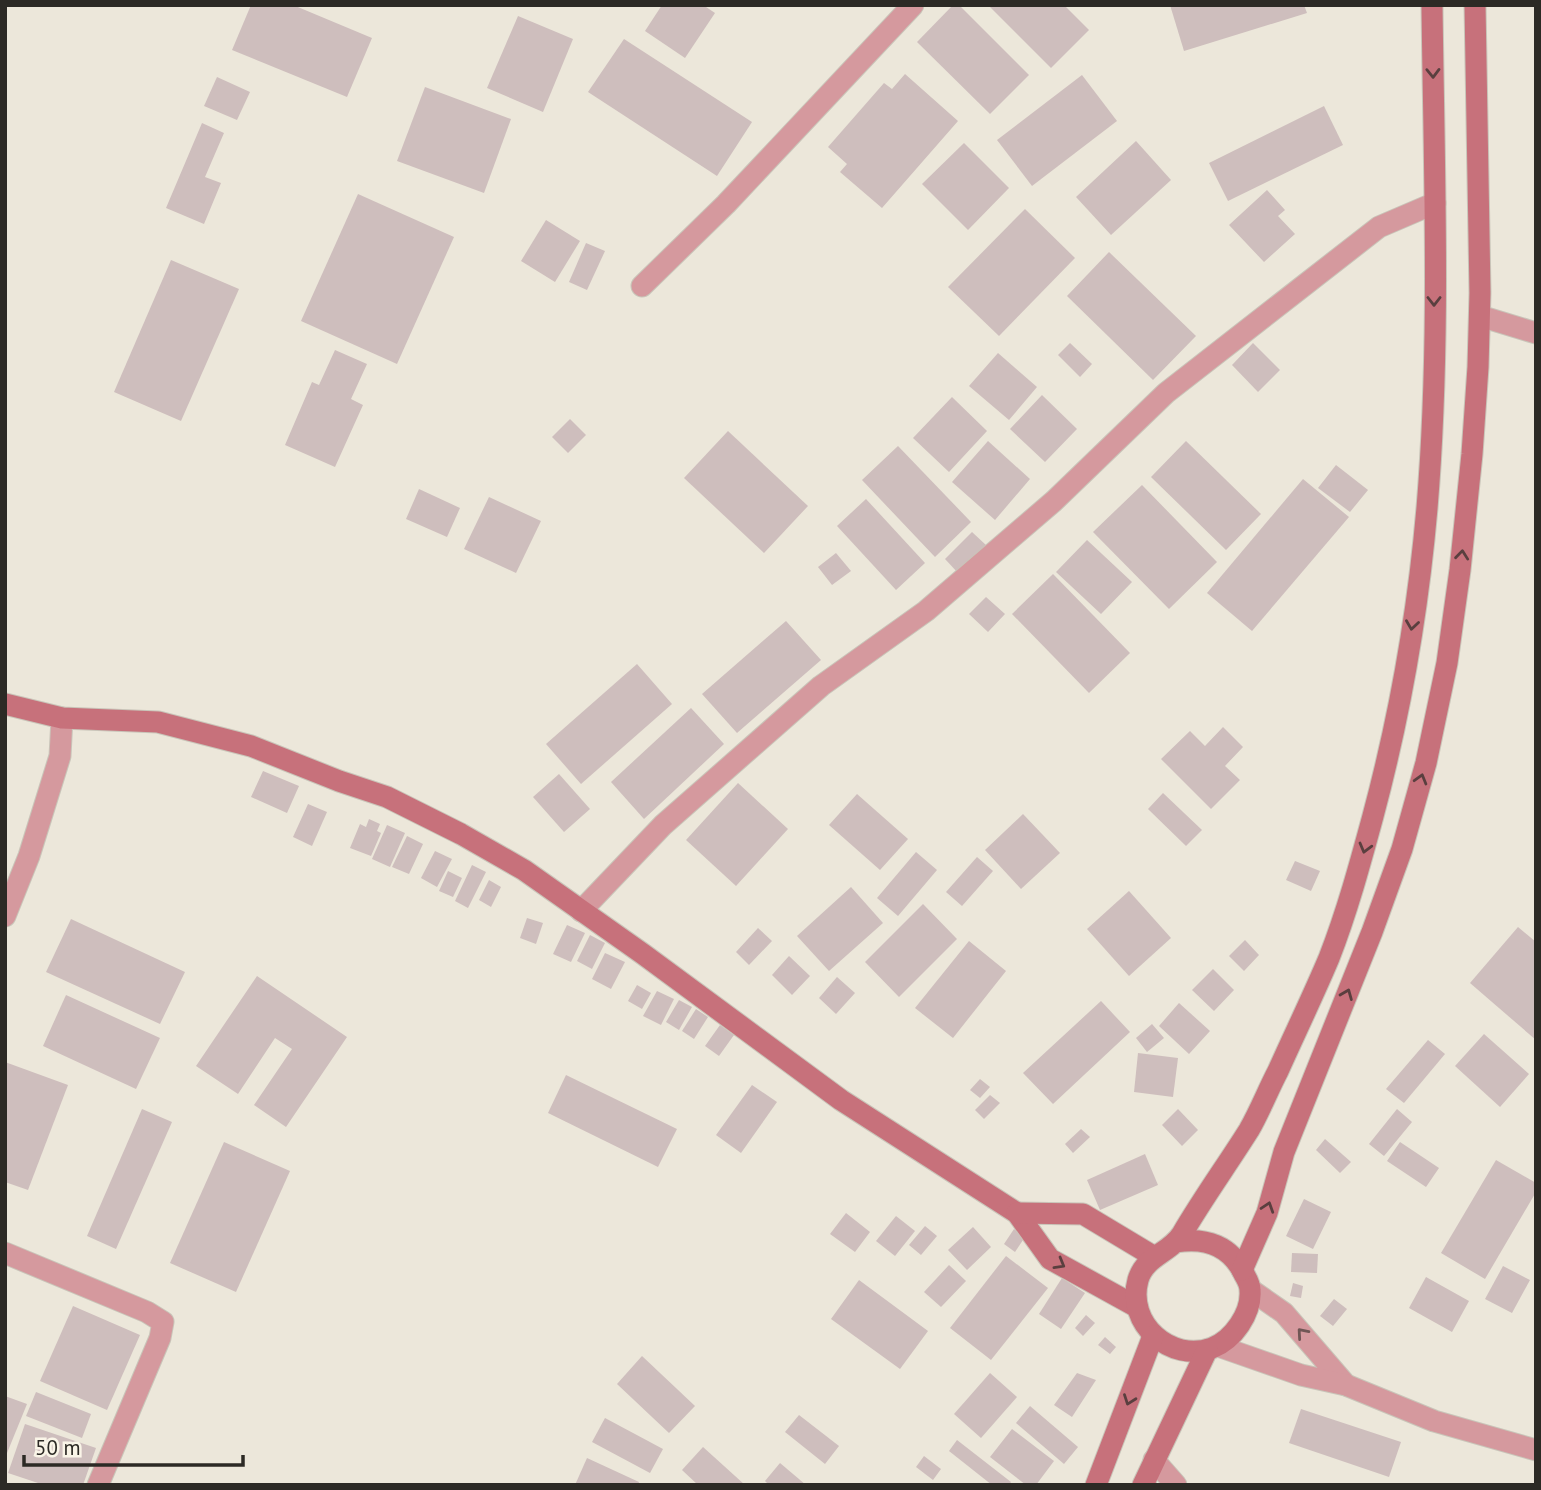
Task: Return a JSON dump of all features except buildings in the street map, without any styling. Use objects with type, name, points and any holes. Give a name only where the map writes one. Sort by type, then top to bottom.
[{"type":"main road","points":[[1212,1348],[1187,1352],[1169,1347],[1153,1336],[1143,1323],[1137,1307],[1138,1278],[1153,1256],[1176,1242],[1217,1175],[1251,1127],[1329,957],[1358,873],[1384,772],[1405,676],[1427,508],[1434,374],[1432,5]]},
{"type":"main road","points":[[1143,1485],[1212,1348],[1240,1326],[1246,1313],[1246,1280],[1284,1152],[1402,849],[1426,763],[1447,663],[1472,454],[1480,316],[1475,5]]},
{"type":"main road","points":[[5,704],[62,718],[158,722],[251,746],[339,782],[387,797],[461,834],[524,870],[841,1100],[1017,1213],[1050,1259],[1137,1307]]},
{"type":"main road","points":[[1017,1213],[1083,1214],[1153,1256]]},
{"type":"main road","points":[[1176,1242],[1205,1241],[1218,1246],[1233,1256],[1246,1280]]},
{"type":"main road","points":[[1096,1485],[1153,1336]]},
{"type":"street","points":[[642,286],[726,204],[913,5]]},
{"type":"street","points":[[580,911],[663,825],[821,685],[926,611],[1044,510],[1166,393],[1378,227],[1435,204]]},
{"type":"street","points":[[1480,316],[1536,333]]},
{"type":"street","points":[[5,916],[29,856],[60,756],[62,718]]},
{"type":"street","points":[[5,1253],[147,1312],[163,1322],[160,1338],[98,1485]]},
{"type":"street","points":[[1246,1280],[1284,1312],[1346,1385]]},
{"type":"street","points":[[1212,1348],[1346,1385],[1434,1421],[1536,1450]]},
{"type":"street","points":[[1154,1460],[1176,1485]]}]
